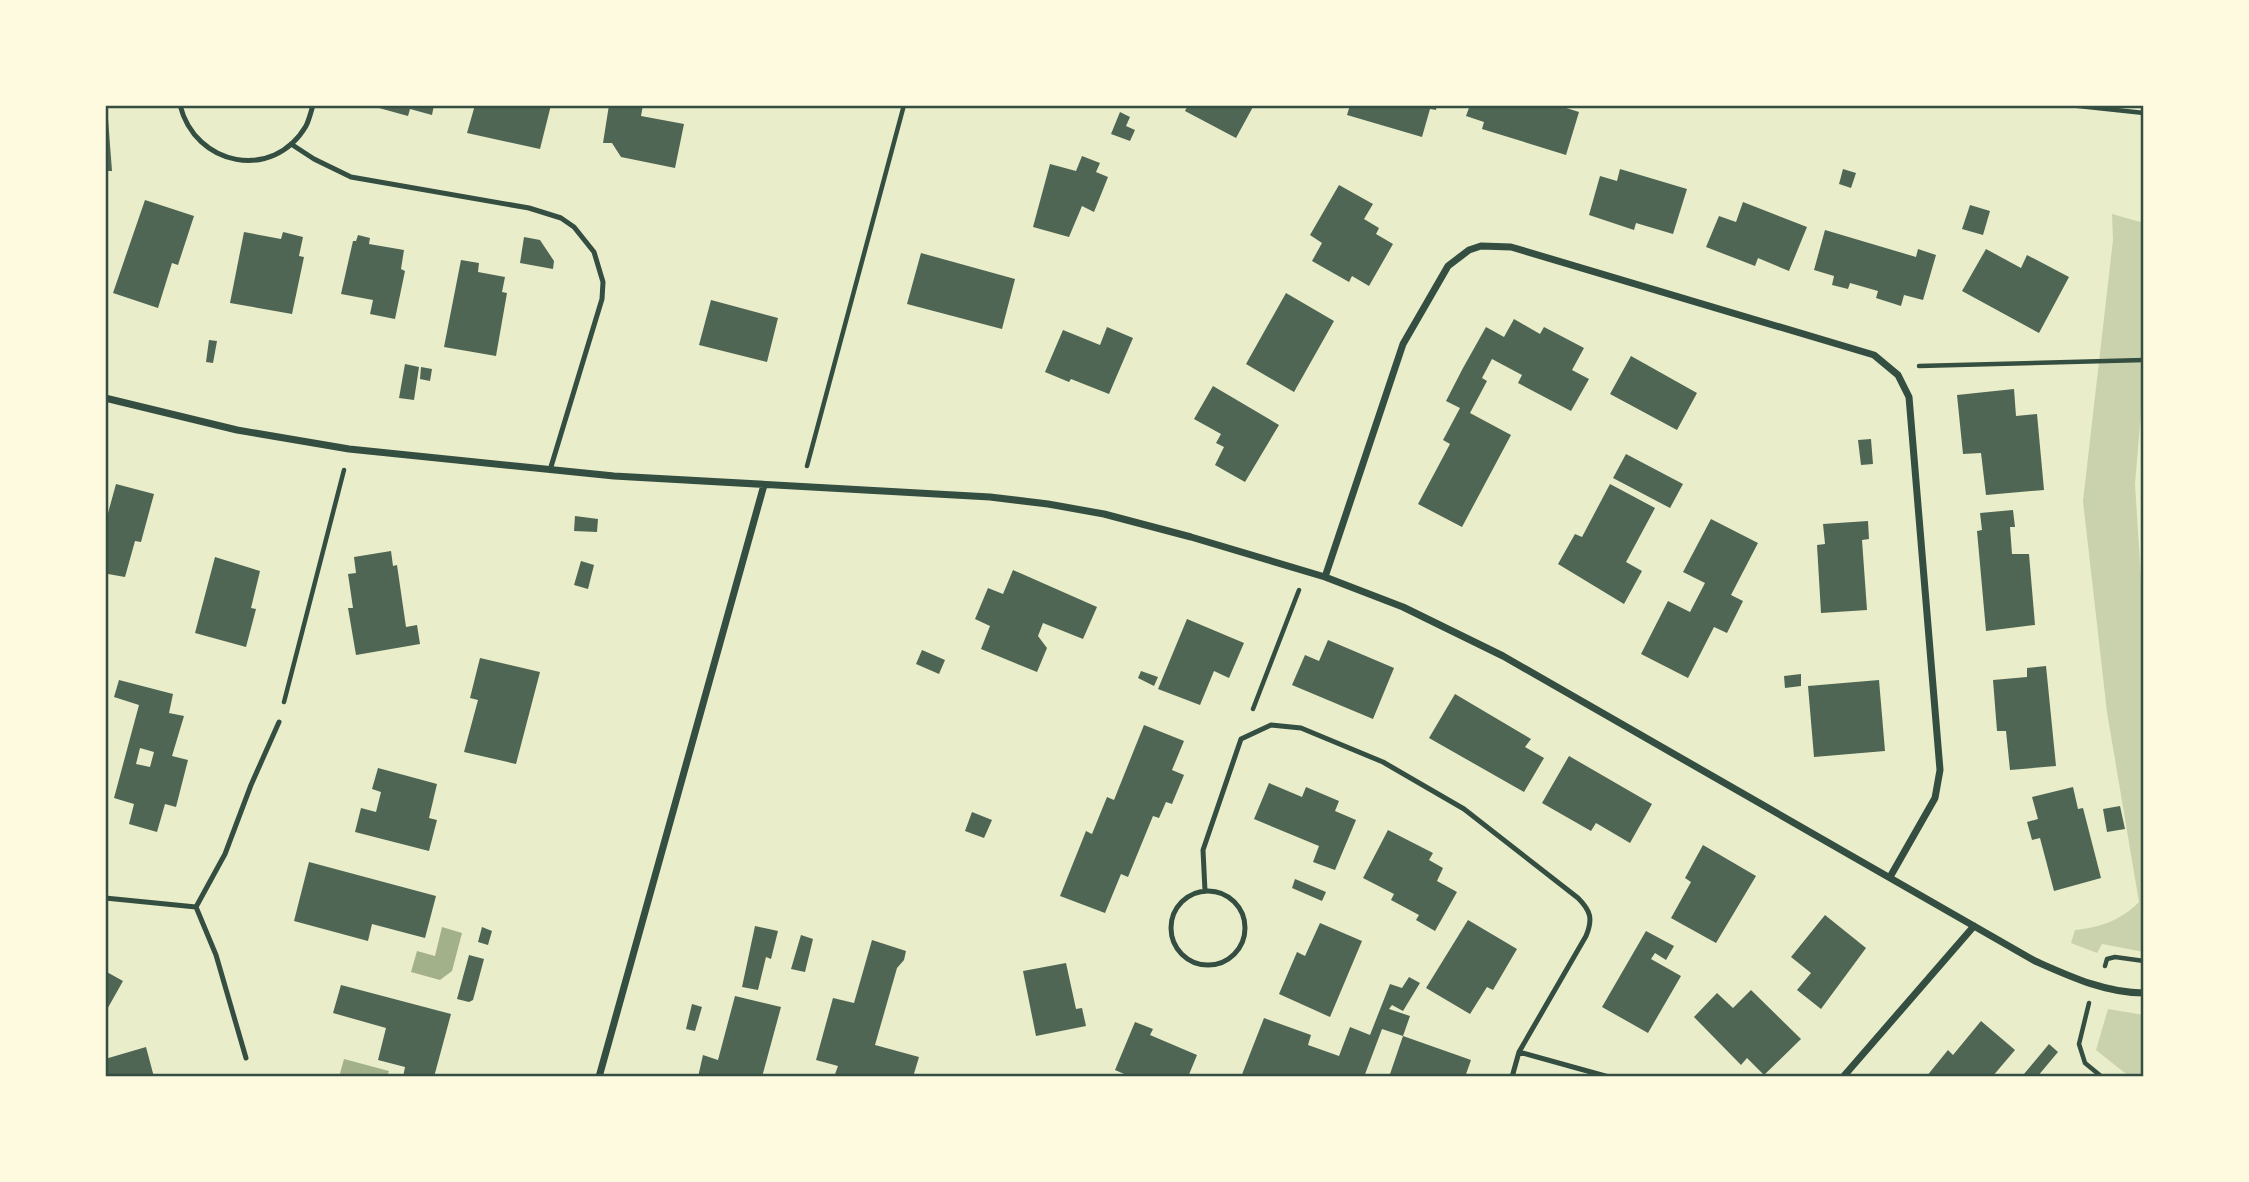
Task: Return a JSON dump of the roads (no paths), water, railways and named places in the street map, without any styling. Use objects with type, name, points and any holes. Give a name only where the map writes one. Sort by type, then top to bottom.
[{"type":"street","points":[[1325,577],[1403,344],[1448,266],[1469,250],[1481,246],[1511,247],[1874,355],[1890,367],[1904,385],[1909,397],[1940,770],[1935,798],[1890,877]]},
{"type":"street","points":[[105,398],[237,430],[349,449],[614,476],[990,497],[1104,514],[1191,537],[1307,571],[1403,607],[1503,656],[2035,961],[2116,991],[2144,993]]},
{"type":"street","points":[[599,1077],[764,485]]},
{"type":"street","points":[[1843,1077],[1974,926]]},
{"type":"lane","points":[[180,105],[191,134],[208,150],[230,159],[254,160],[276,154],[291,144],[306,126],[313,105]]},
{"type":"lane","points":[[291,144],[351,177],[529,208],[561,218],[586,239],[600,266],[602,299],[550,470]]},
{"type":"lane","points":[[196,907],[225,854],[279,722]]},
{"type":"lane","points":[[1205,891],[1203,850],[1241,739],[1271,725],[1301,728],[1384,762],[1464,809],[1578,898],[1590,914],[1587,936],[1519,1052],[1512,1077]]},
{"type":"lane","points":[[1213,890],[1231,898],[1243,913],[1246,932],[1238,951],[1223,963],[1203,965],[1185,958],[1173,942],[1170,923],[1178,905],[1193,893],[1205,891],[1213,890]]},
{"type":"lane","points":[[105,898],[196,907]]},
{"type":"lane","points":[[196,907],[216,955],[246,1058]]},
{"type":"lane","points":[[1519,1052],[1609,1077]]}]
